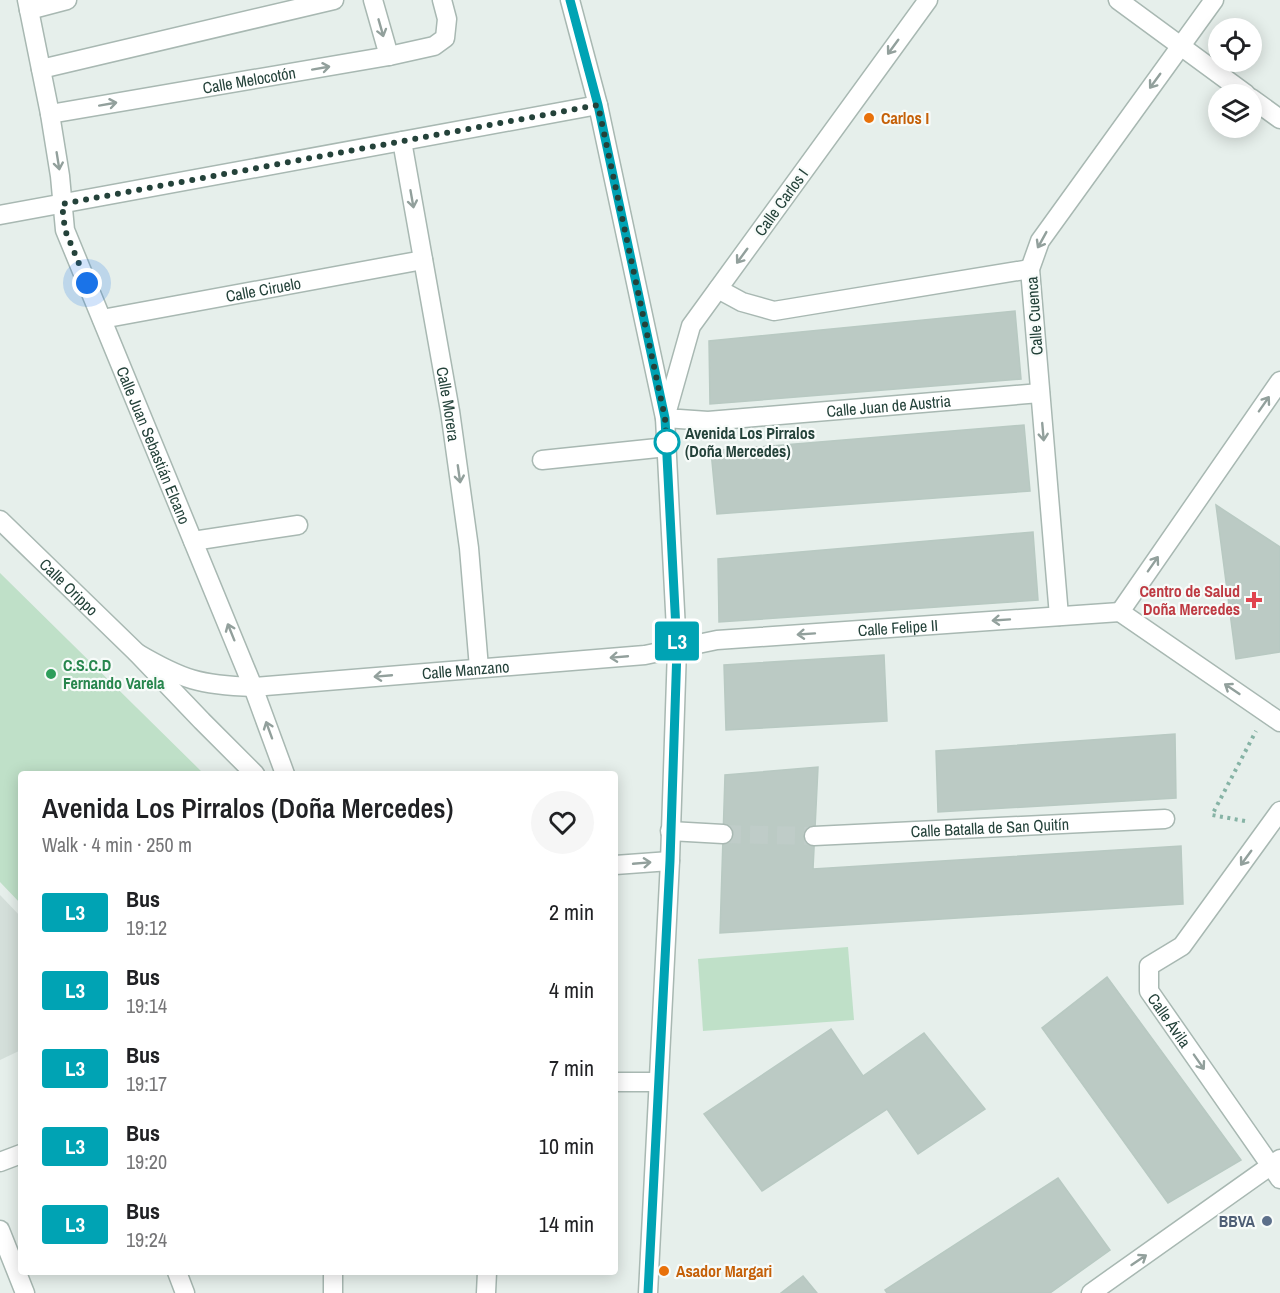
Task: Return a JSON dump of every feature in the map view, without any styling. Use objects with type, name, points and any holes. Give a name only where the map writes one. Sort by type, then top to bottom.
[{"type":"street","points":[[28,5],[67,0]]},
{"type":"street","points":[[41,69],[334,0]]},
{"type":"street","points":[[373,0],[389,56]]},
{"type":"street","name":"Calle Melocotón","points":[[50,114],[389,56],[434,46],[446,38],[447,19],[442,0]]},
{"type":"street","points":[[570,0],[598,105],[665,418],[667,447],[677,649],[670,861],[648,1293]]},
{"type":"street","name":"Calle Carlos I","points":[[665,418],[691,326],[927,0]]},
{"type":"street","points":[[1118,0],[1232,84]]},
{"type":"street","name":"Calle Cuenca","points":[[1059,616],[1030,269],[1040,241],[1214,0]]},
{"type":"street","name":"Calle Juan Sebastián Elcano","points":[[28,5],[50,114],[60,176],[65,230],[253,687],[284,771]]},
{"type":"street","points":[[0,215],[598,105]]},
{"type":"street","points":[[1262,106],[1280,119]]},
{"type":"street","name":"Calle Morera","points":[[402,141],[450,411],[469,548],[479,668]]},
{"type":"street","name":"Calle Ciruelo","points":[[102,319],[423,260]]},
{"type":"street","points":[[718,289],[742,302],[774,311],[1030,269]]},
{"type":"street","points":[[1273,717],[1120,612],[1280,381]]},
{"type":"street","name":"Calle Juan de Austria","points":[[665,418],[708,421],[1040,393]]},
{"type":"street","points":[[542,460],[667,447]]},
{"type":"street","name":"Calle Orippo","points":[[0,520],[137,653]]},
{"type":"street","points":[[193,541],[298,525]]},
{"type":"street","name":"Calle Felipe II","points":[[677,649],[717,640],[1120,612]]},
{"type":"street","name":"Calle Manzano","points":[[137,653],[183,677],[202,684],[253,687],[645,655],[677,649]]},
{"type":"street","points":[[137,653],[252,771]]},
{"type":"street","points":[[202,721],[198,711],[200,703],[210,689],[218,686]]},
{"type":"street","name":"Calle Ávila","points":[[1275,818],[1182,946],[1149,966],[1149,991],[1277,1168]]},
{"type":"street","name":"Calle Batalla de San Quitín","points":[[814,836],[1165,819]]},
{"type":"street","points":[[670,831],[723,834]]},
{"type":"street","points":[[618,865],[670,861]]},
{"type":"street","points":[[618,1082],[657,1082]]},
{"type":"street","points":[[0,1162],[18,1155]]},
{"type":"street","points":[[1091,1293],[1277,1168]]},
{"type":"street","points":[[0,1230],[25,1293]]},
{"type":"street","points":[[178,1275],[185,1293]]},
{"type":"street","points":[[333,1275],[333,1293]]},
{"type":"street","points":[[486,1293],[487,1275]]},
{"type":"path","points":[[1273,717],[1212,815],[1275,818]]},
{"type":"shaded area","points":[[0,895],[18,914],[18,1051],[0,1060]]},
{"type":"green space","name":"C.S.C.D Fernando Varela","points":[[0,573],[201,771],[18,771],[18,901],[0,882]]},
{"type":"green space","points":[[848,947],[854,1020],[703,1031],[698,959]]},
{"type":"building","points":[[1015,311],[1021,379],[710,404],[709,341]]},
{"type":"building","points":[[1024,425],[1030,491],[717,514],[711,451]]},
{"type":"building","name":"Centro de Salud Doña Mercedes","points":[[1216,505],[1280,547],[1280,652],[1236,659]]},
{"type":"building","points":[[1033,532],[1038,600],[719,622],[718,559]]},
{"type":"building","points":[[884,655],[887,721],[726,730],[724,665]]},
{"type":"building","points":[[1175,734],[1176,798],[938,812],[936,751]]},
{"type":"building","points":[[818,767],[813,869],[1181,846],[1183,904],[720,933],[725,775]]},
{"type":"building","points":[[1107,977],[1241,1160],[1168,1203],[1042,1028]]},
{"type":"building","points":[[831,1029],[863,1076],[924,1033],[985,1109],[918,1154],[887,1109],[762,1191],[704,1114]]},
{"type":"building","points":[[1058,1178],[1110,1250],[1050,1293],[887,1293],[885,1290]]},
{"type":"building","points":[[803,1276],[817,1293],[781,1293]]},
{"type":"tunnel","points":[[723,834],[814,836]]},
{"type":"bus line","name":"L3","points":[[570,0],[598,105],[665,418],[677,649],[670,861],[648,1293]]},
{"type":"place","name":"Carlos I","points":[[869,118]]},
{"type":"place","name":"Avenida Los Pirralos (Doña Mercedes)","points":[[667,442]]},
{"type":"place","name":"Centro de Salud Doña Mercedes","points":[[1254,600]]},
{"type":"place","name":"C.S.C.D Fernando Varela","points":[[51,674]]},
{"type":"place","name":"BBVA","points":[[1267,1221]]},
{"type":"place","name":"Asador Margari","points":[[664,1271]]},
{"type":"route","points":[[87,283],[65,230],[62,204],[598,105],[665,418],[667,447],[667,442]]}]
